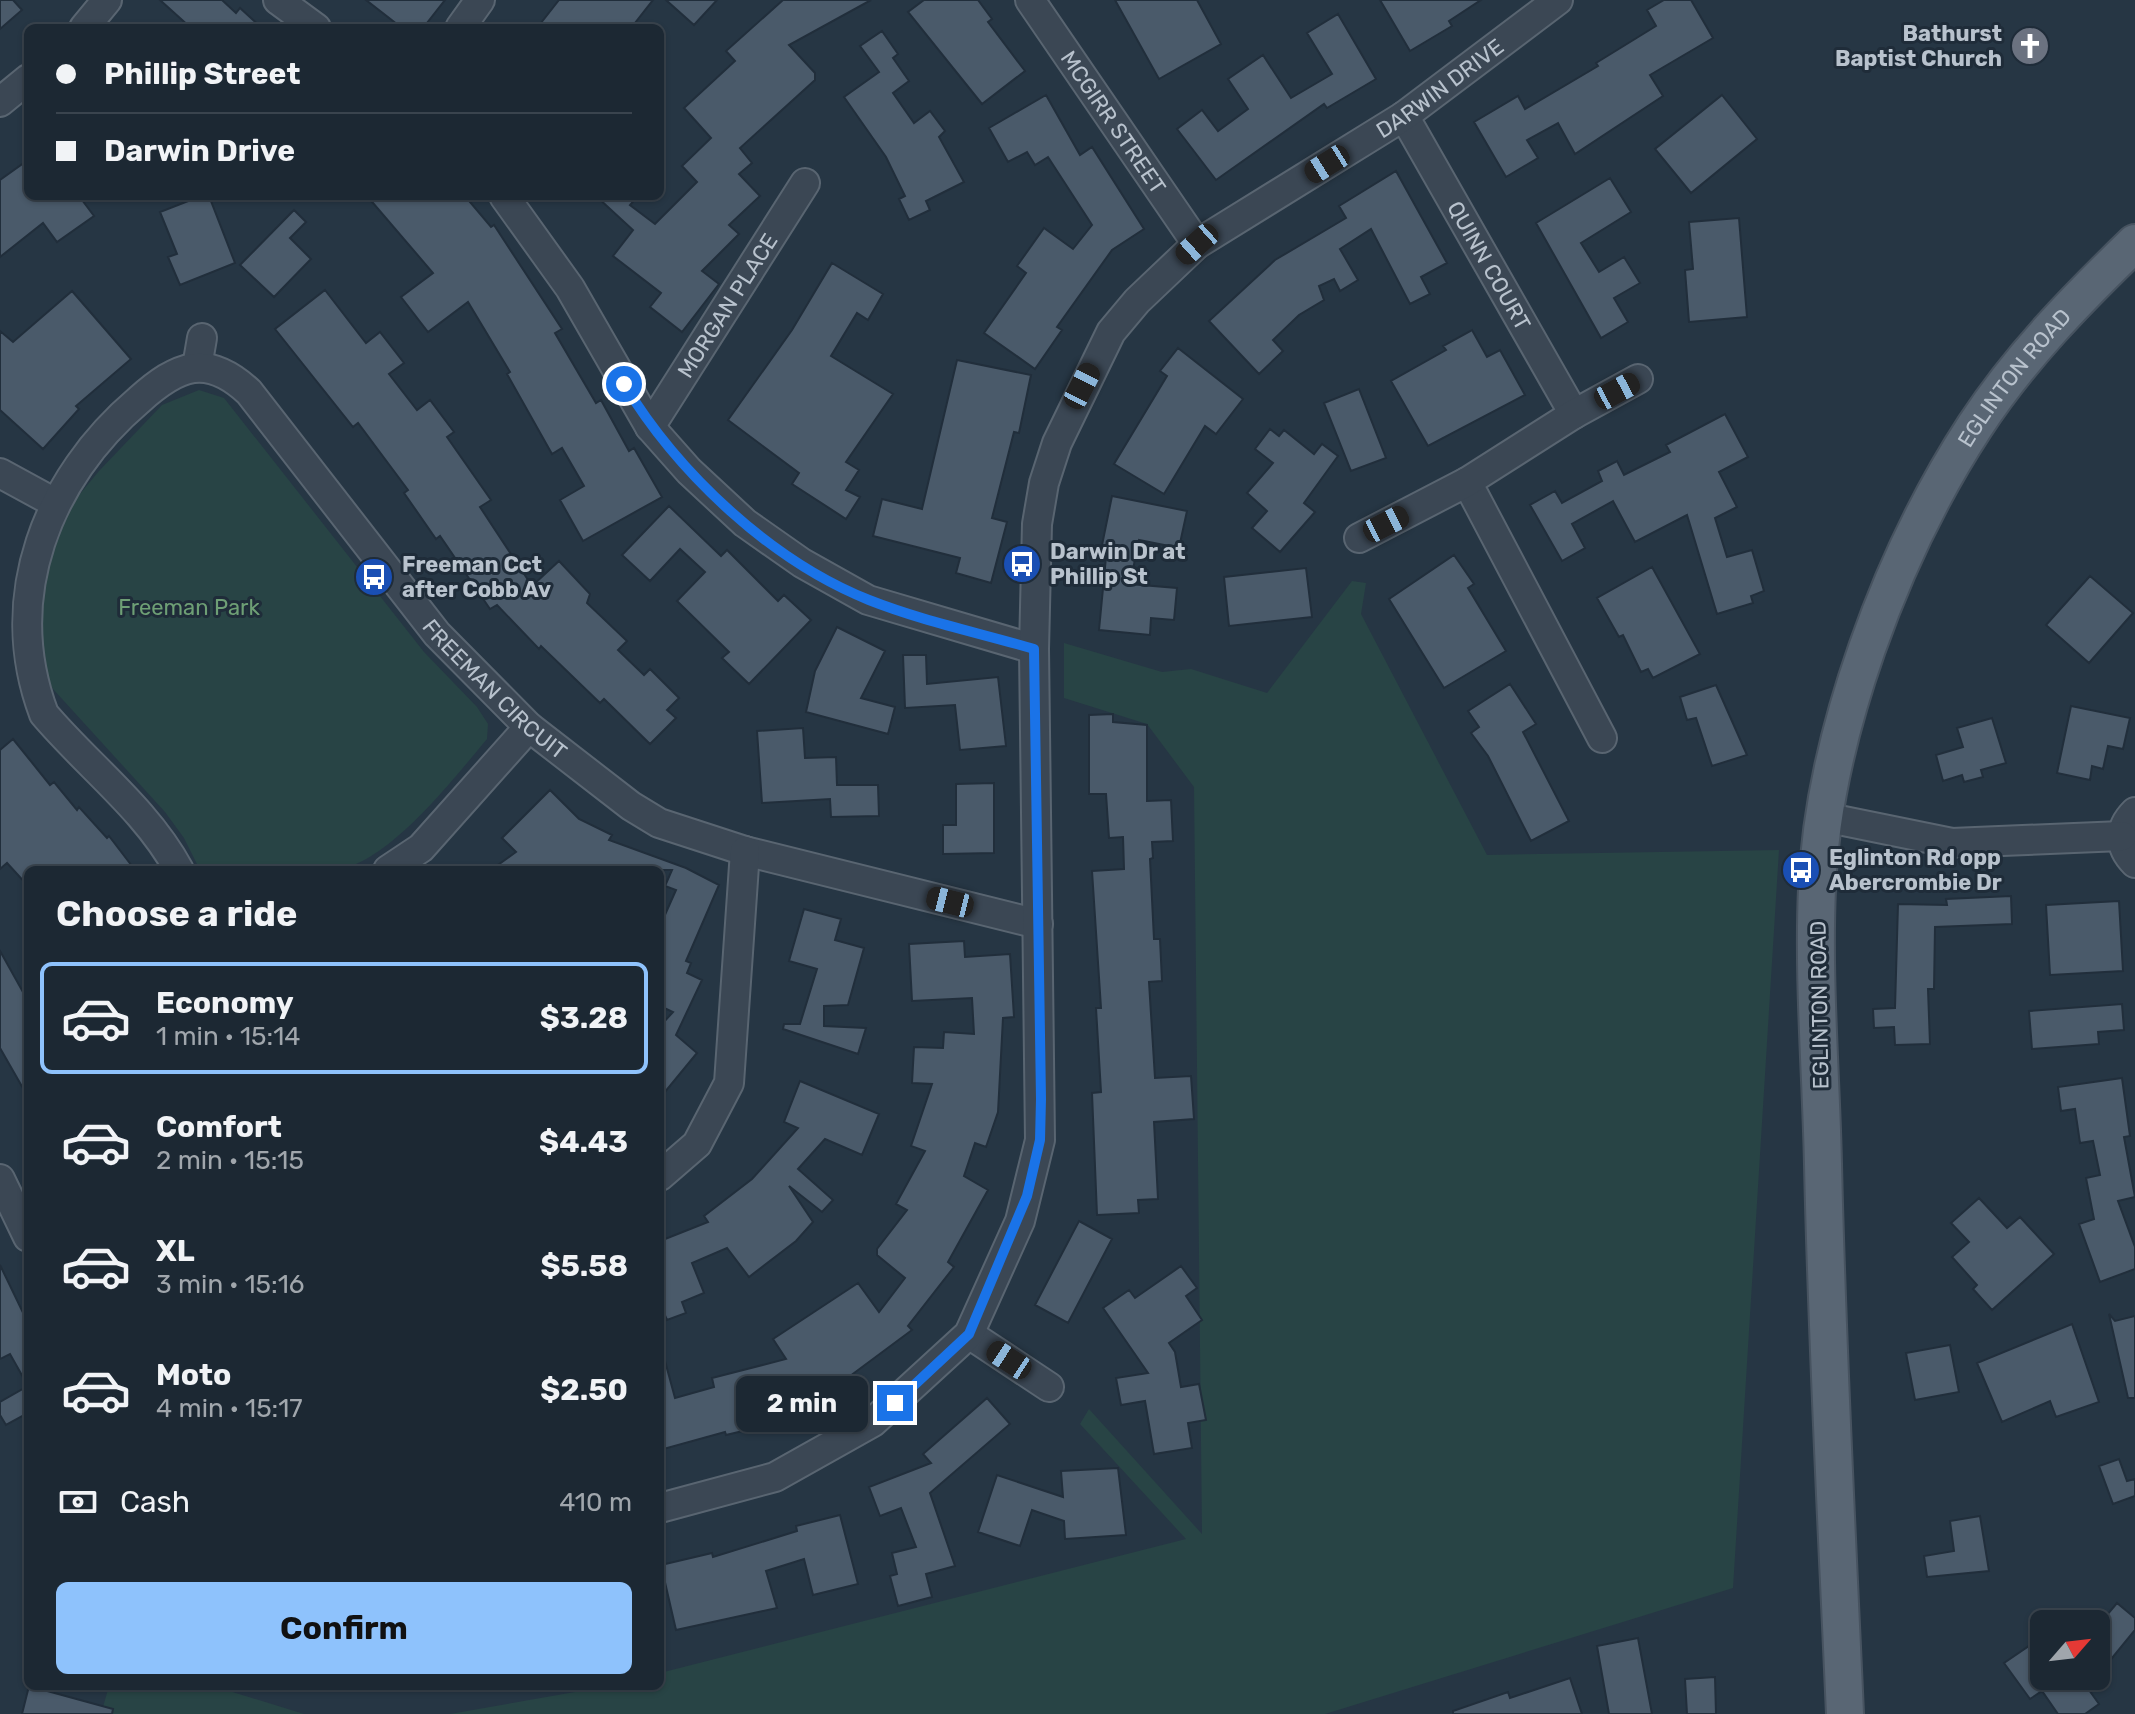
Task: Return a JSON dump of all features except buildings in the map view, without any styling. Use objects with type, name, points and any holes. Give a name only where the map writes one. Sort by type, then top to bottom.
[{"type":"main road","name":"EGLINTON ROAD","points":[[1845,1714],[1825,1250],[1816,890],[1824,817],[1835,757],[1859,675],[1906,550],[1975,425],[2057,319],[2135,243]]},
{"type":"street","points":[[87,24],[107,0]]},
{"type":"street","points":[[278,0],[311,24]]},
{"type":"street","points":[[463,24],[480,0]]},
{"type":"street","name":"MCGIRR STREET","points":[[1030,0],[1197,244]]},
{"type":"street","name":"DARWIN DRIVE","points":[[664,1507],[775,1477],[830,1449],[873,1422],[969,1334],[1020,1221],[1040,1140],[1034,649],[1037,524],[1044,483],[1057,443],[1111,332],[1137,301],[1197,244],[1404,116],[1558,0]]},
{"type":"street","points":[[0,102],[24,82]]},
{"type":"street","name":"QUINN COURT","points":[[1404,116],[1574,414]]},
{"type":"street","name":"MORGAN PLACE","points":[[650,427],[805,183]]},
{"type":"street","points":[[507,200],[570,288],[650,427],[689,471],[745,523],[802,563],[868,600],[1034,649]]},
{"type":"street","points":[[176,866],[148,823],[30,696],[7,640],[4,608],[7,575],[23,531],[44,497],[116,419],[157,384],[179,371],[197,367],[202,338]]},
{"type":"street","name":"FREEMAN CIRCUIT","points":[[197,367],[216,369],[233,377],[249,392],[437,634],[529,727],[640,812],[659,823],[745,851],[1038,924]]},
{"type":"street","points":[[1359,538],[1467,482],[1574,414],[1638,379]]},
{"type":"street","points":[[0,473],[44,497]]},
{"type":"street","points":[[1467,482],[1602,738]]},
{"type":"street","points":[[394,866],[421,848],[529,727]]},
{"type":"street","points":[[1824,817],[1952,843],[2128,824],[2123,846],[2135,863]]},
{"type":"street","points":[[664,1173],[697,1144],[718,1111],[729,1083],[745,851]]},
{"type":"street","points":[[0,1179],[24,1229]]},
{"type":"street","points":[[969,1334],[1049,1387]]},
{"type":"green space","name":"Freeman Park","points":[[199,390],[224,398],[424,652],[477,707],[488,724],[487,739],[439,796],[398,836],[356,864],[198,866],[184,838],[165,812],[53,689],[37,660],[28,632],[51,529],[99,471],[162,405]]},
{"type":"green space","points":[[1352,581],[1366,583],[1361,614],[1487,855],[1779,850],[1733,1588],[1325,1714],[450,1714],[586,1690],[664,1690],[664,1672],[1186,1539],[1080,1424],[1089,1409],[1202,1534],[1194,787],[1147,724],[1064,698],[1064,643],[1162,672],[1191,669],[1267,693]]},
{"type":"green space","points":[[108,1690],[226,1690],[304,1714],[101,1714]]},
{"type":"place","name":"Bathurst Baptist Church","points":[[2030,46]]},
{"type":"place","name":"Darwin Dr at Phillip St","points":[[1022,564]]},
{"type":"place","name":"Freeman Cct after Cobb Av","points":[[374,577]]},
{"type":"place","name":"Eglinton Rd opp Abercrombie Dr","points":[[1801,870]]},
{"type":"route","points":[[624,384],[650,427],[689,471],[745,523],[802,563],[868,600],[1034,649],[1041,1099],[1035,1172],[1020,1221],[969,1334],[895,1403]]}]
